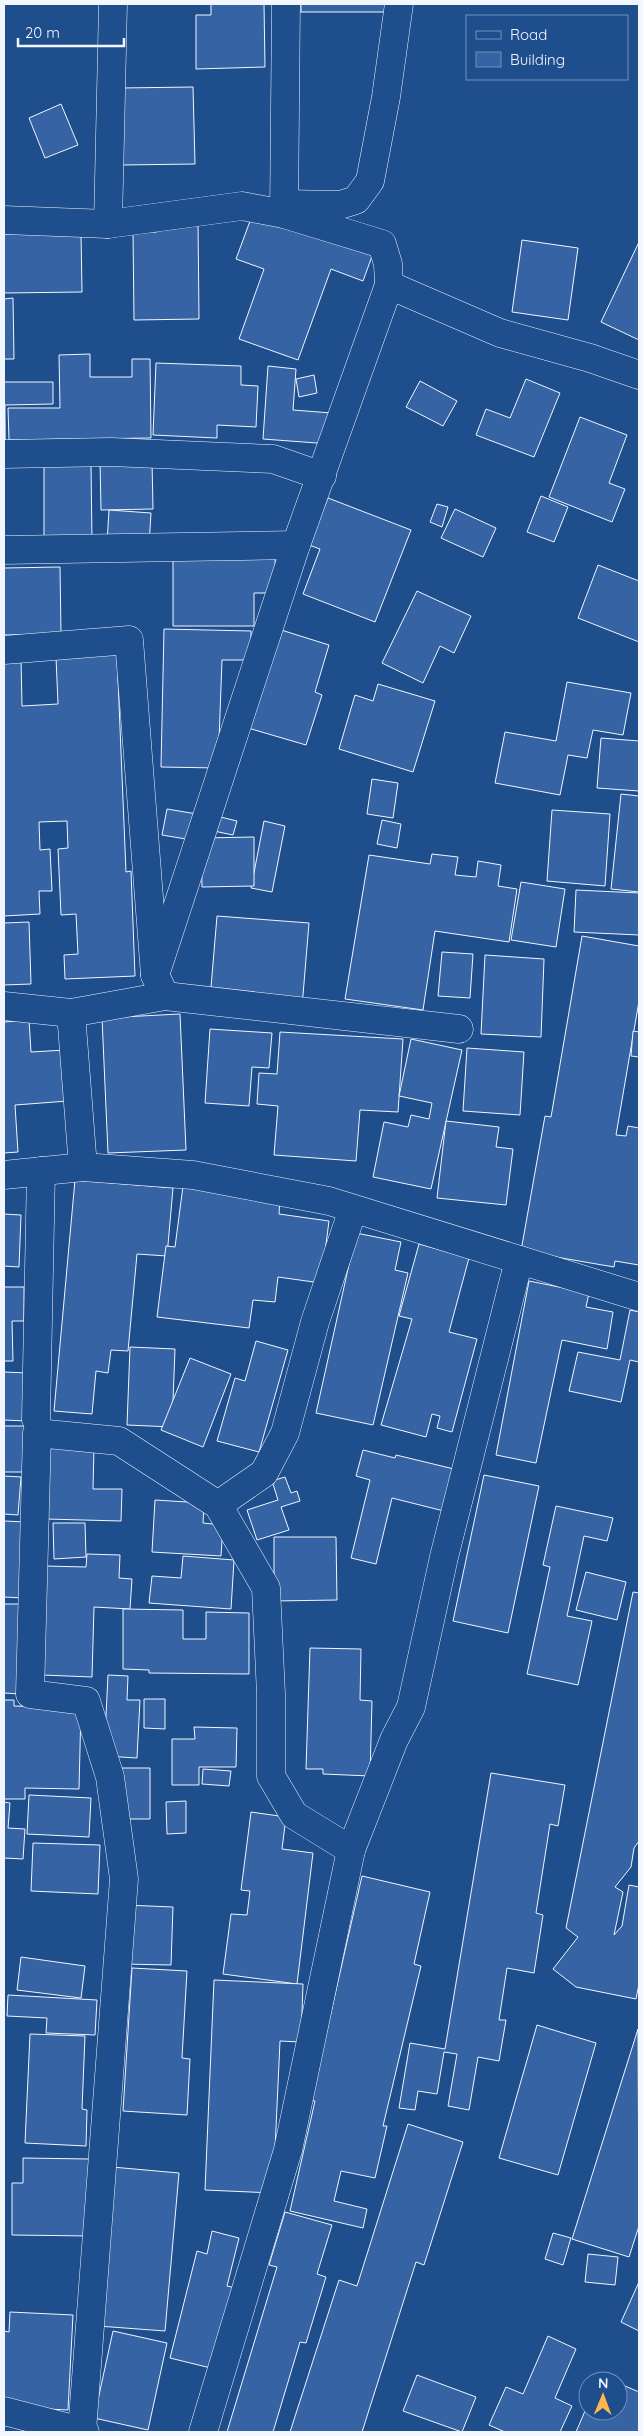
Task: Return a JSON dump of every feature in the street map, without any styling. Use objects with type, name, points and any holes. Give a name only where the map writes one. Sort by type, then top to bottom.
[{"type":"street","points":[[108,224],[113,4]]},
{"type":"street","points":[[284,209],[286,4]]},
{"type":"street","points":[[4,220],[108,224],[242,206],[284,209],[340,206],[356,200],[370,181],[386,97],[398,4]]},
{"type":"street","points":[[160,986],[296,545],[389,285],[388,264],[382,244],[284,209]]},
{"type":"street","points":[[389,285],[500,333],[590,358],[639,375]]},
{"type":"street","points":[[4,454],[111,452],[273,459],[322,476]]},
{"type":"street","points":[[4,550],[296,545]]},
{"type":"street","points":[[4,650],[129,640],[160,986]]},
{"type":"street","points":[[4,1006],[71,1014],[160,986],[459,1029]]},
{"type":"street","points":[[71,1014],[83,1168]]},
{"type":"street","points":[[4,1175],[83,1168],[193,1175],[328,1201],[639,1297]]},
{"type":"street","points":[[36,1419],[42,1172]]},
{"type":"street","points":[[218,1505],[264,1473],[285,1433],[315,1322],[352,1209]]},
{"type":"street","points":[[203,2432],[288,2150],[351,1850],[394,1740],[410,1707],[444,1557],[519,1260]]},
{"type":"street","points":[[4,2411],[84,2432],[124,1879],[110,1777],[86,1701],[30,1694],[37,1433],[119,1441],[218,1505],[266,1588],[271,1694],[271,1776],[294,1815],[351,1850]]},
{"type":"building","points":[[211,4],[264,4],[265,67],[196,69],[196,15],[211,15]]},
{"type":"building","points":[[301,4],[390,4],[390,12],[301,12]]},
{"type":"building","points":[[193,87],[195,164],[122,165],[120,88]]},
{"type":"building","points":[[61,104],[78,145],[45,158],[29,118]]},
{"type":"building","points":[[253,213],[375,248],[363,281],[331,269],[298,360],[239,339],[264,269],[236,259]]},
{"type":"building","points":[[157,220],[198,220],[199,319],[134,320],[133,232],[157,232]]},
{"type":"building","points":[[81,233],[82,292],[4,293],[4,234]]},
{"type":"building","points":[[522,240],[578,248],[568,320],[512,312]]},
{"type":"building","points":[[639,242],[639,340],[601,322]]},
{"type":"building","points":[[13,298],[14,359],[4,359],[4,299]]},
{"type":"building","points":[[90,354],[90,377],[132,377],[132,359],[150,359],[151,438],[9,440],[8,408],[60,408],[59,355]]},
{"type":"building","points":[[156,363],[241,366],[241,385],[258,386],[256,427],[217,425],[217,438],[153,435]]},
{"type":"building","points":[[268,366],[296,369],[293,410],[332,413],[330,444],[263,439]]},
{"type":"building","points":[[314,375],[317,393],[299,397],[296,379]]},
{"type":"building","points":[[526,379],[560,393],[534,457],[476,435],[486,409],[510,418]]},
{"type":"building","points":[[420,381],[457,401],[443,426],[406,407]]},
{"type":"building","points":[[4,382],[53,382],[53,404],[5,405],[5,444]]},
{"type":"building","points":[[580,417],[627,435],[609,483],[625,489],[612,522],[549,497]]},
{"type":"building","points":[[100,461],[152,461],[153,509],[101,510]]},
{"type":"building","points":[[44,464],[91,464],[92,541],[44,541]]},
{"type":"building","points":[[541,496],[568,507],[554,542],[527,532]]},
{"type":"building","points":[[328,498],[411,530],[375,622],[303,594],[320,549],[309,545]]},
{"type":"building","points":[[437,504],[448,507],[442,527],[430,522]]},
{"type":"building","points":[[455,509],[496,528],[483,557],[441,538]]},
{"type":"building","points":[[109,510],[151,513],[149,546],[107,543]]},
{"type":"building","points":[[173,558],[275,558],[276,593],[254,593],[254,626],[173,626]]},
{"type":"building","points":[[598,565],[639,581],[639,642],[578,618]]},
{"type":"building","points":[[60,567],[61,634],[4,635],[4,568]]},
{"type":"building","points":[[417,591],[471,616],[454,653],[440,646],[423,683],[382,663]]},
{"type":"building","points":[[164,629],[251,631],[251,660],[222,660],[218,768],[161,767]]},
{"type":"building","points":[[278,629],[329,645],[315,692],[322,695],[306,745],[248,728]]},
{"type":"building","points":[[117,655],[126,872],[131,871],[135,976],[65,979],[64,955],[78,954],[76,914],[61,915],[58,849],[68,848],[67,821],[39,822],[40,850],[50,849],[52,891],[39,891],[40,914],[4,916],[4,659],[21,659],[22,706],[58,704],[56,657]]},
{"type":"building","points":[[567,682],[631,693],[623,735],[593,730],[587,758],[568,755],[560,795],[495,783],[505,732],[556,741]]},
{"type":"building","points":[[378,684],[435,701],[413,772],[339,749],[355,695],[373,701]]},
{"type":"building","points":[[601,738],[639,741],[639,791],[597,788]]},
{"type":"building","points":[[372,779],[398,783],[393,818],[367,814]]},
{"type":"building","points":[[621,794],[639,796],[639,892],[611,889]]},
{"type":"building","points":[[167,809],[197,814],[192,840],[162,835]]},
{"type":"building","points":[[552,810],[610,814],[605,886],[547,881]]},
{"type":"building","points":[[212,815],[237,821],[233,835],[209,830]]},
{"type":"building","points":[[382,820],[401,824],[397,848],[377,844]]},
{"type":"building","points":[[264,821],[285,826],[272,892],[251,888]]},
{"type":"building","points":[[254,837],[254,886],[202,887],[201,838]]},
{"type":"building","points":[[432,854],[458,857],[455,875],[476,877],[478,861],[501,865],[498,886],[517,889],[509,942],[435,931],[423,1010],[345,999],[369,855],[430,864]]},
{"type":"building","points":[[521,882],[565,889],[556,947],[511,940]]},
{"type":"building","points":[[576,890],[639,893],[639,935],[574,932]]},
{"type":"building","points":[[217,916],[309,923],[302,1007],[210,999]]},
{"type":"building","points":[[29,922],[31,984],[4,985],[4,923]]},
{"type":"building","points":[[582,936],[639,946],[639,1001],[616,1135],[626,1136],[628,1126],[639,1128],[639,1265],[615,1261],[614,1267],[521,1251],[545,1116],[551,1117]]},
{"type":"building","points":[[442,952],[473,954],[470,998],[438,996]]},
{"type":"building","points":[[485,955],[544,959],[541,1037],[481,1034]]},
{"type":"building","points":[[180,1014],[186,1150],[108,1153],[102,1018]]},
{"type":"building","points":[[29,1020],[31,1052],[65,1050],[68,1101],[15,1105],[18,1152],[4,1153],[4,1022]]},
{"type":"building","points":[[210,1029],[272,1033],[269,1068],[252,1067],[249,1106],[205,1103]]},
{"type":"building","points":[[633,1031],[639,1032],[639,1057],[631,1056]]},
{"type":"building","points":[[280,1032],[403,1039],[398,1112],[360,1110],[356,1161],[274,1155],[278,1106],[257,1104],[259,1073],[277,1074]]},
{"type":"building","points":[[411,1039],[462,1050],[431,1189],[373,1177],[384,1122],[408,1127],[411,1115],[429,1119],[432,1103],[399,1096]]},
{"type":"building","points":[[467,1048],[524,1052],[520,1115],[463,1111]]},
{"type":"building","points":[[446,1121],[499,1127],[496,1147],[513,1149],[506,1205],[437,1198]]},
{"type":"building","points":[[75,1180],[173,1188],[167,1256],[137,1254],[128,1351],[111,1350],[108,1373],[96,1371],[92,1414],[54,1411]]},
{"type":"building","points":[[183,1186],[280,1198],[279,1214],[329,1221],[321,1283],[278,1277],[275,1302],[253,1300],[249,1328],[157,1317],[166,1246],[175,1247]]},
{"type":"building","points":[[4,1214],[21,1215],[19,1267],[4,1266]]},
{"type":"building","points":[[356,1233],[401,1242],[395,1270],[408,1273],[373,1425],[316,1413]]},
{"type":"building","points":[[419,1244],[469,1258],[449,1332],[477,1339],[452,1432],[437,1428],[440,1416],[432,1414],[426,1437],[381,1425],[412,1319],[399,1316]]},
{"type":"building","points":[[529,1281],[589,1293],[586,1307],[613,1312],[607,1349],[562,1340],[536,1463],[496,1455]]},
{"type":"building","points":[[4,1287],[24,1287],[24,1321],[12,1321],[13,1361],[4,1361]]},
{"type":"building","points":[[630,1310],[639,1312],[639,1362],[630,1360],[621,1402],[569,1391],[578,1352],[620,1360]]},
{"type":"building","points":[[256,1341],[288,1350],[259,1452],[217,1441],[235,1378],[245,1381]]},
{"type":"building","points":[[130,1347],[175,1349],[172,1427],[127,1425]]},
{"type":"building","points":[[190,1358],[231,1374],[203,1447],[161,1430]]},
{"type":"building","points":[[4,1372],[28,1373],[26,1421],[4,1420]]},
{"type":"building","points":[[4,1426],[25,1426],[25,1472],[4,1472]]},
{"type":"building","points":[[48,1446],[94,1447],[93,1489],[122,1489],[121,1521],[46,1519]]},
{"type":"building","points":[[363,1450],[395,1458],[396,1455],[454,1469],[444,1511],[392,1498],[376,1564],[351,1558],[370,1480],[356,1476]]},
{"type":"building","points":[[484,1475],[539,1486],[508,1633],[453,1621]]},
{"type":"building","points":[[4,1476],[21,1477],[18,1515],[4,1514]]},
{"type":"building","points":[[285,1477],[291,1493],[297,1491],[300,1501],[281,1507],[289,1530],[257,1540],[247,1510],[278,1500],[272,1481]]},
{"type":"building","points":[[155,1500],[204,1503],[203,1523],[223,1525],[221,1556],[152,1552]]},
{"type":"building","points":[[556,1506],[613,1518],[607,1541],[584,1536],[567,1616],[592,1621],[578,1685],[527,1674],[550,1567],[543,1565]]},
{"type":"building","points":[[4,1521],[27,1522],[24,1598],[4,1597]]},
{"type":"building","points":[[53,1523],[85,1523],[86,1557],[54,1559]]},
{"type":"building","points":[[274,1537],[336,1537],[337,1600],[274,1601]]},
{"type":"building","points":[[87,1554],[120,1555],[119,1578],[132,1579],[130,1609],[94,1607],[92,1677],[42,1675],[46,1566],[86,1567]]},
{"type":"building","points":[[183,1556],[234,1560],[231,1609],[149,1603],[152,1576],[181,1578]]},
{"type":"building","points":[[586,1572],[626,1582],[617,1620],[576,1610]]},
{"type":"building","points":[[633,1592],[639,1593],[639,1841],[634,1848],[631,1867],[615,1887],[623,1892],[614,1935],[622,1926],[629,1885],[639,1887],[639,1984],[636,1999],[576,1987],[553,1969],[578,1937],[566,1928]]},
{"type":"building","points":[[4,1604],[32,1604],[20,1694],[4,1693]]},
{"type":"building","points":[[123,1609],[183,1610],[183,1639],[206,1639],[206,1612],[249,1613],[249,1674],[149,1673],[149,1670],[123,1669]]},
{"type":"building","points":[[310,1648],[361,1649],[360,1700],[372,1701],[370,1776],[323,1774],[323,1769],[306,1769]]},
{"type":"building","points":[[108,1675],[128,1676],[127,1700],[140,1700],[137,1758],[104,1756]]},
{"type":"building","points":[[144,1699],[165,1699],[165,1729],[144,1728]]},
{"type":"building","points":[[4,1700],[14,1700],[14,1706],[81,1708],[79,1789],[25,1788],[25,1799],[4,1799]]},
{"type":"building","points":[[194,1727],[237,1728],[236,1767],[199,1767],[199,1785],[172,1785],[172,1739],[195,1739]]},
{"type":"building","points":[[118,1768],[150,1768],[150,1819],[119,1819]]},
{"type":"building","points":[[203,1769],[231,1771],[229,1786],[202,1784]]},
{"type":"building","points":[[491,1773],[565,1785],[558,1826],[550,1824],[536,1913],[543,1915],[534,1973],[507,1968],[499,2020],[506,2020],[499,2061],[478,2057],[469,2110],[448,2106],[457,2054],[444,2052],[437,2094],[418,2091],[415,2110],[399,2108],[410,2043],[445,2049]]},
{"type":"building","points":[[29,1795],[91,1798],[89,1837],[27,1834]]},
{"type":"building","points":[[186,1801],[186,1833],[167,1834],[166,1802]]},
{"type":"building","points":[[4,1802],[10,1803],[8,1828],[25,1829],[23,1859],[4,1858]]},
{"type":"building","points":[[251,1812],[286,1817],[282,1849],[313,1853],[297,1984],[223,1974],[231,1914],[247,1915],[250,1891],[241,1890]]},
{"type":"building","points":[[33,1843],[100,1845],[98,1894],[31,1891]]},
{"type":"building","points":[[362,1876],[430,1892],[414,1964],[421,1966],[383,2126],[387,2126],[375,2178],[341,2171],[334,2201],[367,2209],[363,2228],[290,2211],[315,2101],[311,2100]]},
{"type":"building","points":[[125,1905],[173,1907],[171,1965],[123,1964]]},
{"type":"building","points":[[21,1957],[85,1966],[81,1998],[17,1990]]},
{"type":"building","points":[[132,1968],[187,1971],[182,2058],[190,2059],[187,2115],[123,2111]]},
{"type":"building","points":[[214,1980],[303,1984],[301,2042],[280,2041],[273,2193],[205,2190]]},
{"type":"building","points":[[8,1995],[97,2000],[95,2035],[46,2033],[47,2018],[7,2016]]},
{"type":"building","points":[[537,2025],[596,2043],[558,2175],[499,2158]]},
{"type":"building","points":[[638,2029],[639,2226],[629,2257],[572,2239]]},
{"type":"building","points":[[30,2034],[85,2036],[82,2109],[87,2110],[86,2146],[25,2143]]},
{"type":"building","points":[[408,2124],[463,2142],[424,2265],[416,2262],[362,2432],[290,2432],[339,2280],[357,2286]]},
{"type":"building","points":[[23,2158],[90,2159],[90,2236],[12,2235],[12,2183],[23,2183]]},
{"type":"building","points":[[112,2167],[179,2173],[165,2331],[98,2326]]},
{"type":"building","points":[[285,2212],[332,2225],[317,2274],[326,2277],[306,2343],[300,2342],[273,2432],[227,2432],[277,2267],[269,2265]]},
{"type":"building","points":[[212,2231],[239,2238],[227,2286],[240,2289],[219,2370],[170,2358],[197,2251],[207,2254]]},
{"type":"building","points":[[553,2233],[571,2238],[563,2265],[545,2259]]},
{"type":"building","points":[[588,2254],[618,2257],[615,2285],[585,2282]]},
{"type":"building","points":[[639,2282],[639,2331],[621,2322]]},
{"type":"building","points":[[10,2312],[73,2315],[68,2410],[4,2407],[4,2331],[9,2332]]},
{"type":"building","points":[[113,2331],[167,2343],[148,2430],[94,2418]]},
{"type":"building","points":[[548,2336],[576,2349],[555,2398],[572,2406],[560,2432],[505,2432],[489,2425],[506,2387],[523,2394]]},
{"type":"building","points":[[417,2375],[476,2397],[462,2432],[403,2411]]},
{"type":"building","points":[[628,2387],[639,2392],[639,2432],[576,2432],[581,2421],[628,2421]]}]
